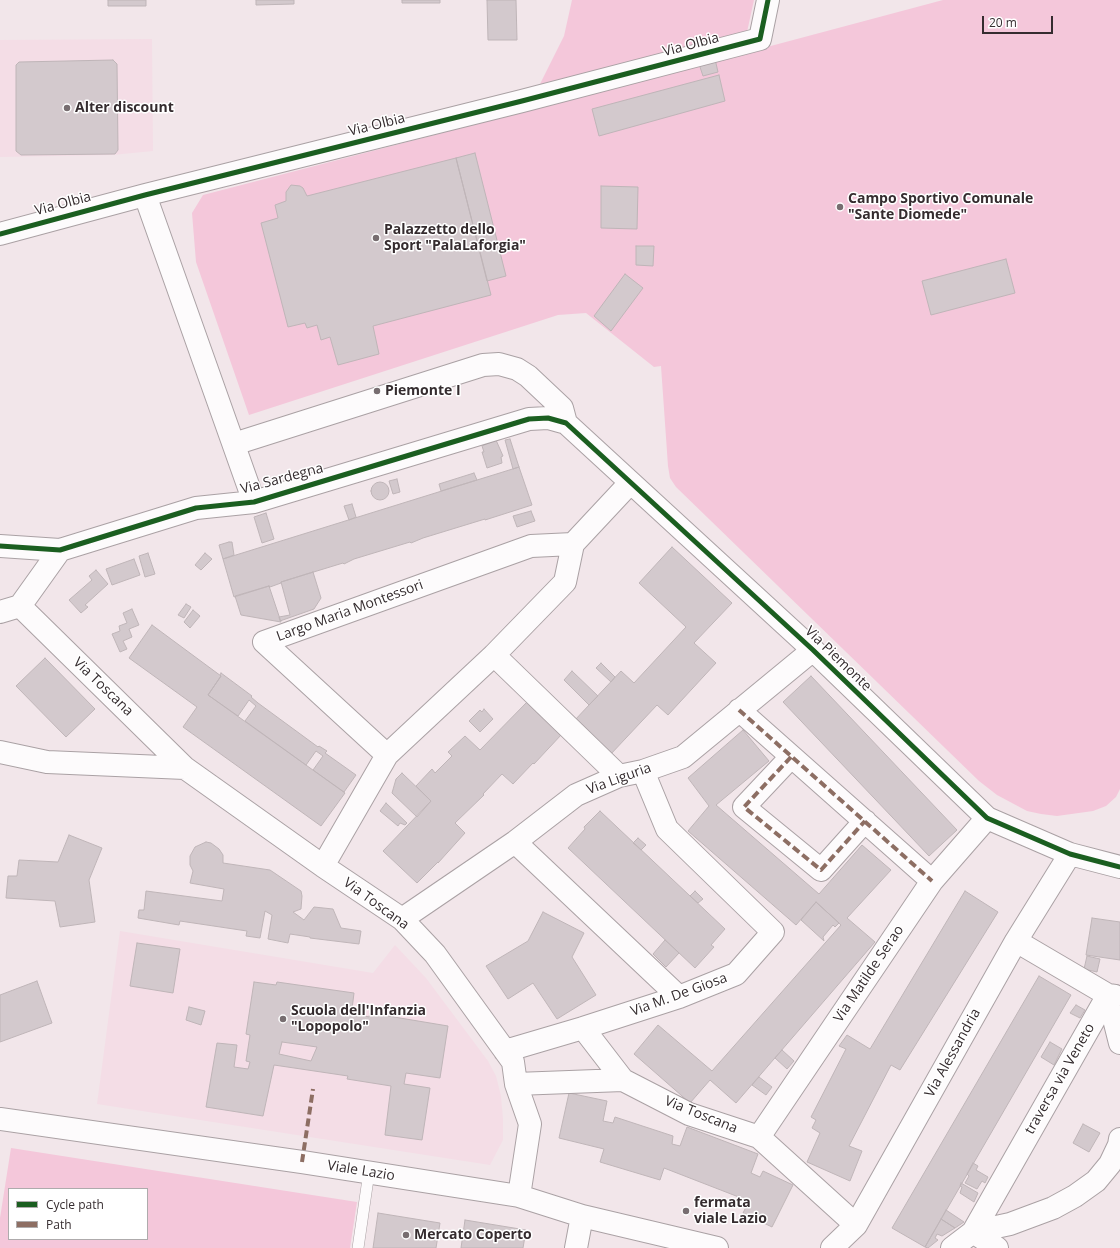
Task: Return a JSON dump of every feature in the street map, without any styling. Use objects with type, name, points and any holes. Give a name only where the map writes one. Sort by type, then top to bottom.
[{"type":"street","name":"Via Olbia","points":[[0,234],[145,195],[530,99],[760,39],[768,0]]},
{"type":"street","points":[[145,195],[254,502]]},
{"type":"street","points":[[234,444],[483,366],[499,364],[517,369],[528,376],[562,408],[566,423]]},
{"type":"street","name":"Via Sardegna","points":[[0,546],[60,550],[196,508],[254,502],[529,419],[548,418],[566,423]]},
{"type":"street","name":"Via Piemonte","points":[[566,423],[812,650],[987,818],[1070,854],[1120,867]]},
{"type":"street","points":[[323,866],[387,755],[494,655],[565,582],[573,544],[630,483]]},
{"type":"street","name":"Largo Maria Montessori","points":[[387,755],[264,642],[531,546],[573,544]]},
{"type":"street","points":[[10,609],[60,550]]},
{"type":"street","name":"Via Toscana","points":[[10,609],[185,768],[323,866],[402,919],[435,954],[513,1062],[516,1084],[530,1124],[519,1196]]},
{"type":"street","name":"Via Liguria","points":[[402,919],[515,842],[576,795],[619,776],[643,771],[682,757],[812,650]]},
{"type":"street","points":[[494,655],[619,776]]},
{"type":"street","points":[[739,710],[932,881]]},
{"type":"street","points":[[0,752],[46,762],[185,768]]},
{"type":"street","points":[[791,757],[744,807],[821,870],[864,821]]},
{"type":"street","name":"Via M. De Giosa","points":[[505,1051],[679,997],[736,974],[773,932],[667,829],[643,771]]},
{"type":"street","name":"Via Matilde Serao","points":[[759,1137],[932,881],[987,818]]},
{"type":"street","points":[[515,842],[679,997]]},
{"type":"street","name":"Via Alessandria","points":[[832,1248],[856,1225],[1016,941],[1070,854]]},
{"type":"street","points":[[1016,941],[1114,996],[1120,1043]]},
{"type":"street","name":"traversa via Veneto","points":[[952,1248],[973,1232],[1114,996]]},
{"type":"street","points":[[583,1028],[623,1080]]},
{"type":"street","name":"Via Toscana","points":[[516,1084],[623,1080],[689,1114],[759,1137],[856,1225]]},
{"type":"street","name":"Viale Lazio","points":[[1,1124],[369,1172],[519,1196],[582,1216],[717,1248]]},
{"type":"street","points":[[973,1232],[1010,1224],[1053,1208],[1075,1196],[1096,1181],[1110,1164],[1119,1145],[1120,1139]]},
{"type":"street","points":[[576,1248],[582,1216]]},
{"type":"street","points":[[973,1232],[998,1248]]},
{"type":"lane","points":[[358,1248],[369,1172]]},
{"type":"shaded area","points":[[572,0],[754,0],[747,32],[741,36],[540,84],[564,36]]},
{"type":"shaded area","points":[[943,0],[1120,0],[1120,789],[1116,797],[1106,806],[1093,811],[1057,816],[1041,814],[1027,811],[997,795],[979,781],[676,487],[670,478],[668,466],[661,366],[654,367],[586,313],[558,315],[249,415],[196,262],[192,213],[203,195],[561,102]]},
{"type":"shaded area","points":[[152,39],[153,151],[112,155],[0,157],[0,40]]},
{"type":"shaded area","name":"Scuola dell'Infanzia \"Lopopolo\"","points":[[120,931],[373,973],[395,945],[426,978],[488,1061],[496,1076],[501,1096],[503,1140],[490,1165],[97,1104]]},
{"type":"shaded area","points":[[11,1148],[357,1202],[350,1248],[0,1248],[0,1218]]},
{"type":"building","points":[[108,0],[146,0],[146,6],[108,6]]},
{"type":"building","points":[[256,0],[294,0],[294,4],[256,5]]},
{"type":"building","points":[[402,0],[440,0],[440,3],[402,3]]},
{"type":"building","points":[[487,0],[516,0],[517,40],[488,40]]},
{"type":"building","points":[[715,59],[718,72],[703,76],[699,64]]},
{"type":"building","name":"Alter discount","points":[[113,60],[117,64],[118,150],[115,154],[21,155],[16,151],[16,65],[19,62]]},
{"type":"building","points":[[719,75],[725,101],[599,136],[592,109]]},
{"type":"building","points":[[475,153],[506,276],[487,281],[456,158]]},
{"type":"building","points":[[456,158],[491,295],[373,326],[379,354],[338,365],[330,337],[321,340],[317,325],[307,328],[305,323],[288,327],[261,223],[278,218],[275,205],[286,201],[286,192],[291,185],[300,186],[303,188],[307,196]]},
{"type":"building","points":[[601,186],[638,187],[637,229],[601,228]]},
{"type":"building","points":[[636,246],[654,246],[653,266],[636,265]]},
{"type":"building","points":[[1006,259],[1015,293],[931,315],[922,281]]},
{"type":"building","points":[[625,274],[643,288],[611,331],[594,316]]},
{"type":"building","points":[[510,439],[519,467],[513,469],[505,440]]},
{"type":"building","points":[[496,440],[503,456],[501,457],[502,463],[487,468],[482,452],[484,452],[482,446]]},
{"type":"building","points":[[519,467],[532,505],[234,597],[223,559]]},
{"type":"building","points":[[474,473],[477,480],[441,491],[439,484]]},
{"type":"building","points":[[397,479],[400,492],[393,494],[389,481]]},
{"type":"building","points":[[380,482],[386,485],[389,491],[386,497],[380,500],[374,497],[371,491],[374,485]]},
{"type":"building","points":[[352,504],[356,517],[349,520],[344,506]]},
{"type":"building","points":[[531,511],[535,521],[517,527],[513,516]]},
{"type":"building","points":[[266,513],[274,539],[262,543],[254,517]]},
{"type":"building","points":[[232,542],[234,555],[223,559],[219,545]]},
{"type":"building","points":[[672,547],[732,603],[694,643],[716,663],[668,715],[657,705],[610,755],[574,721],[621,671],[634,683],[686,627],[639,583]]},
{"type":"building","points":[[148,553],[155,574],[145,577],[139,556]]},
{"type":"building","points":[[205,553],[212,559],[201,570],[195,565]]},
{"type":"building","points":[[134,559],[140,575],[112,585],[106,569]]},
{"type":"building","points":[[96,570],[108,584],[85,605],[88,607],[81,613],[69,600],[92,580],[89,576]]},
{"type":"building","points":[[313,572],[321,598],[314,609],[280,621],[279,617],[290,615],[281,582]]},
{"type":"building","points":[[269,586],[281,622],[241,615],[235,596]]},
{"type":"building","points":[[186,604],[191,607],[184,618],[178,615]]},
{"type":"building","points":[[132,609],[139,625],[129,629],[132,637],[123,641],[127,649],[120,652],[112,634],[120,631],[119,626],[127,623],[123,613]]},
{"type":"building","points":[[193,610],[200,616],[190,628],[184,622]]},
{"type":"building","points":[[152,625],[221,676],[208,695],[345,793],[321,826],[183,727],[197,707],[129,658]]},
{"type":"building","points":[[45,658],[95,709],[66,737],[16,686]]},
{"type":"building","points":[[601,663],[615,677],[611,682],[596,668]]},
{"type":"building","points":[[572,671],[598,696],[589,705],[564,680]]},
{"type":"building","points":[[221,673],[252,696],[251,697],[258,703],[318,747],[319,746],[327,751],[325,753],[356,775],[344,792],[313,770],[323,756],[316,751],[306,765],[245,721],[256,706],[249,700],[238,716],[208,695],[221,676]]},
{"type":"building","points":[[811,676],[957,830],[929,856],[783,702]]},
{"type":"building","points":[[528,701],[562,734],[513,784],[502,774],[483,794],[484,795],[455,823],[465,833],[438,863],[417,883],[383,851],[431,801],[416,786],[432,769],[435,773],[452,756],[448,752],[465,736],[480,750]]},
{"type":"building","points":[[484,709],[493,719],[480,732],[469,721],[480,710],[482,712]]},
{"type":"building","points":[[743,730],[769,761],[716,805],[819,894],[862,845],[891,870],[847,918],[875,942],[736,1103],[710,1080],[690,1103],[634,1054],[658,1025],[712,1071],[841,925],[816,902],[796,925],[688,831],[709,806],[688,778]]},
{"type":"building","points":[[402,773],[431,801],[417,817],[392,793],[396,779]]},
{"type":"building","points":[[386,803],[407,823],[405,825],[400,823],[398,826],[380,811]]},
{"type":"building","points":[[600,811],[725,929],[711,945],[714,947],[695,968],[568,848],[585,829],[584,827]]},
{"type":"building","points":[[69,835],[102,848],[89,880],[95,922],[60,927],[55,901],[6,898],[8,876],[17,876],[19,860],[58,862]]},
{"type":"building","points":[[638,838],[646,845],[641,850],[633,843]]},
{"type":"building","points":[[206,842],[211,843],[219,849],[223,855],[223,863],[270,870],[301,891],[301,909],[293,912],[304,920],[314,907],[333,909],[341,928],[361,931],[359,944],[290,934],[288,943],[268,939],[272,915],[265,911],[260,938],[246,936],[247,931],[180,921],[179,925],[138,918],[139,910],[144,910],[146,891],[222,901],[224,889],[190,883],[193,871],[190,865],[190,856],[195,847]]},
{"type":"building","points":[[695,891],[703,899],[698,903],[690,896]]},
{"type":"building","points":[[965,891],[998,912],[900,1070],[891,1065],[849,1146],[862,1151],[850,1181],[807,1162],[820,1133],[812,1128],[816,1120],[811,1117],[846,1049],[839,1046],[847,1035],[870,1049]]},
{"type":"building","points":[[816,902],[839,923],[835,927],[833,925],[823,937],[824,941],[801,920]]},
{"type":"building","points":[[543,912],[584,933],[572,957],[596,995],[557,1019],[533,983],[508,999],[486,966],[528,941]]},
{"type":"building","points":[[1092,918],[1120,922],[1120,960],[1086,955]]},
{"type":"building","points":[[665,940],[679,953],[666,967],[653,954]]},
{"type":"building","points":[[137,943],[180,949],[173,993],[130,986]]},
{"type":"building","points":[[1087,956],[1100,959],[1097,972],[1084,969]]},
{"type":"building","points":[[1039,976],[1071,995],[925,1247],[892,1228]]},
{"type":"building","points":[[37,981],[52,1023],[0,1042],[0,995]]},
{"type":"building","points":[[254,982],[276,985],[277,982],[354,993],[352,1009],[357,1010],[356,1014],[369,1017],[370,1013],[448,1026],[440,1078],[406,1073],[404,1084],[430,1088],[422,1140],[385,1135],[391,1086],[347,1079],[348,1076],[274,1065],[263,1116],[206,1107],[217,1043],[237,1045],[234,1067],[248,1069],[250,1062],[246,1061],[250,1035],[246,1034]],"holes":[[[282,1042],[317,1047],[311,1061],[279,1054]]]},
{"type":"building","points":[[1076,1005],[1085,1010],[1080,1018],[1070,1013]]},
{"type":"building","points":[[189,1007],[205,1011],[201,1025],[186,1020]]},
{"type":"building","points":[[1050,1042],[1062,1049],[1054,1065],[1041,1057]]},
{"type":"building","points":[[782,1050],[794,1061],[787,1069],[775,1058]]},
{"type":"building","points":[[759,1077],[772,1087],[766,1095],[752,1085]]},
{"type":"building","points":[[569,1093],[607,1101],[603,1121],[613,1123],[615,1117],[673,1136],[672,1144],[680,1146],[687,1127],[758,1154],[751,1173],[760,1177],[763,1171],[793,1185],[772,1227],[743,1213],[749,1201],[664,1168],[660,1180],[600,1162],[604,1149],[559,1138]]},
{"type":"building","points":[[1083,1124],[1100,1133],[1089,1152],[1073,1143]]},
{"type":"building","points":[[973,1163],[978,1166],[976,1170],[988,1177],[985,1183],[982,1181],[977,1189],[965,1183],[969,1176],[967,1174]]},
{"type":"building","points":[[961,1183],[978,1193],[974,1202],[960,1193],[962,1187],[960,1186]]},
{"type":"building","points":[[946,1210],[964,1222],[955,1228],[941,1219]]},
{"type":"building","name":"Mercato Coperto","points":[[378,1213],[440,1223],[436,1248],[373,1248]]},
{"type":"building","points":[[941,1219],[955,1228],[942,1236],[937,1234],[935,1238],[938,1240],[928,1248],[925,1247]]},
{"type":"building","name":"Mercato Coperto","points":[[465,1220],[526,1230],[523,1248],[461,1248]]},
{"type":"marked path","points":[[739,710],[932,881]]},
{"type":"marked path","points":[[791,757],[744,807],[821,870],[865,821]]},
{"type":"marked path","points":[[302,1162],[313,1089]]},
{"type":"cycle path","points":[[0,234],[145,195],[522,101],[760,39],[768,0]]},
{"type":"cycle path","points":[[0,546],[60,550],[196,508],[254,502],[529,419],[548,418],[566,423],[813,650],[987,818],[1070,854],[1120,867]]},
{"type":"place","name":"Alter discount","points":[[67,108]]},
{"type":"place","name":"Campo Sportivo Comunale \"Sante Diomede\"","points":[[840,207]]},
{"type":"place","name":"Palazzetto dello Sport \"PalaLaforgia\"","points":[[376,238]]},
{"type":"place","name":"Piemonte I","points":[[377,391]]},
{"type":"place","name":"Scuola dell'Infanzia \"Lopopolo\"","points":[[283,1019]]},
{"type":"place","name":"fermata viale Lazio","points":[[686,1211]]},
{"type":"place","name":"Mercato Coperto","points":[[406,1235]]}]
